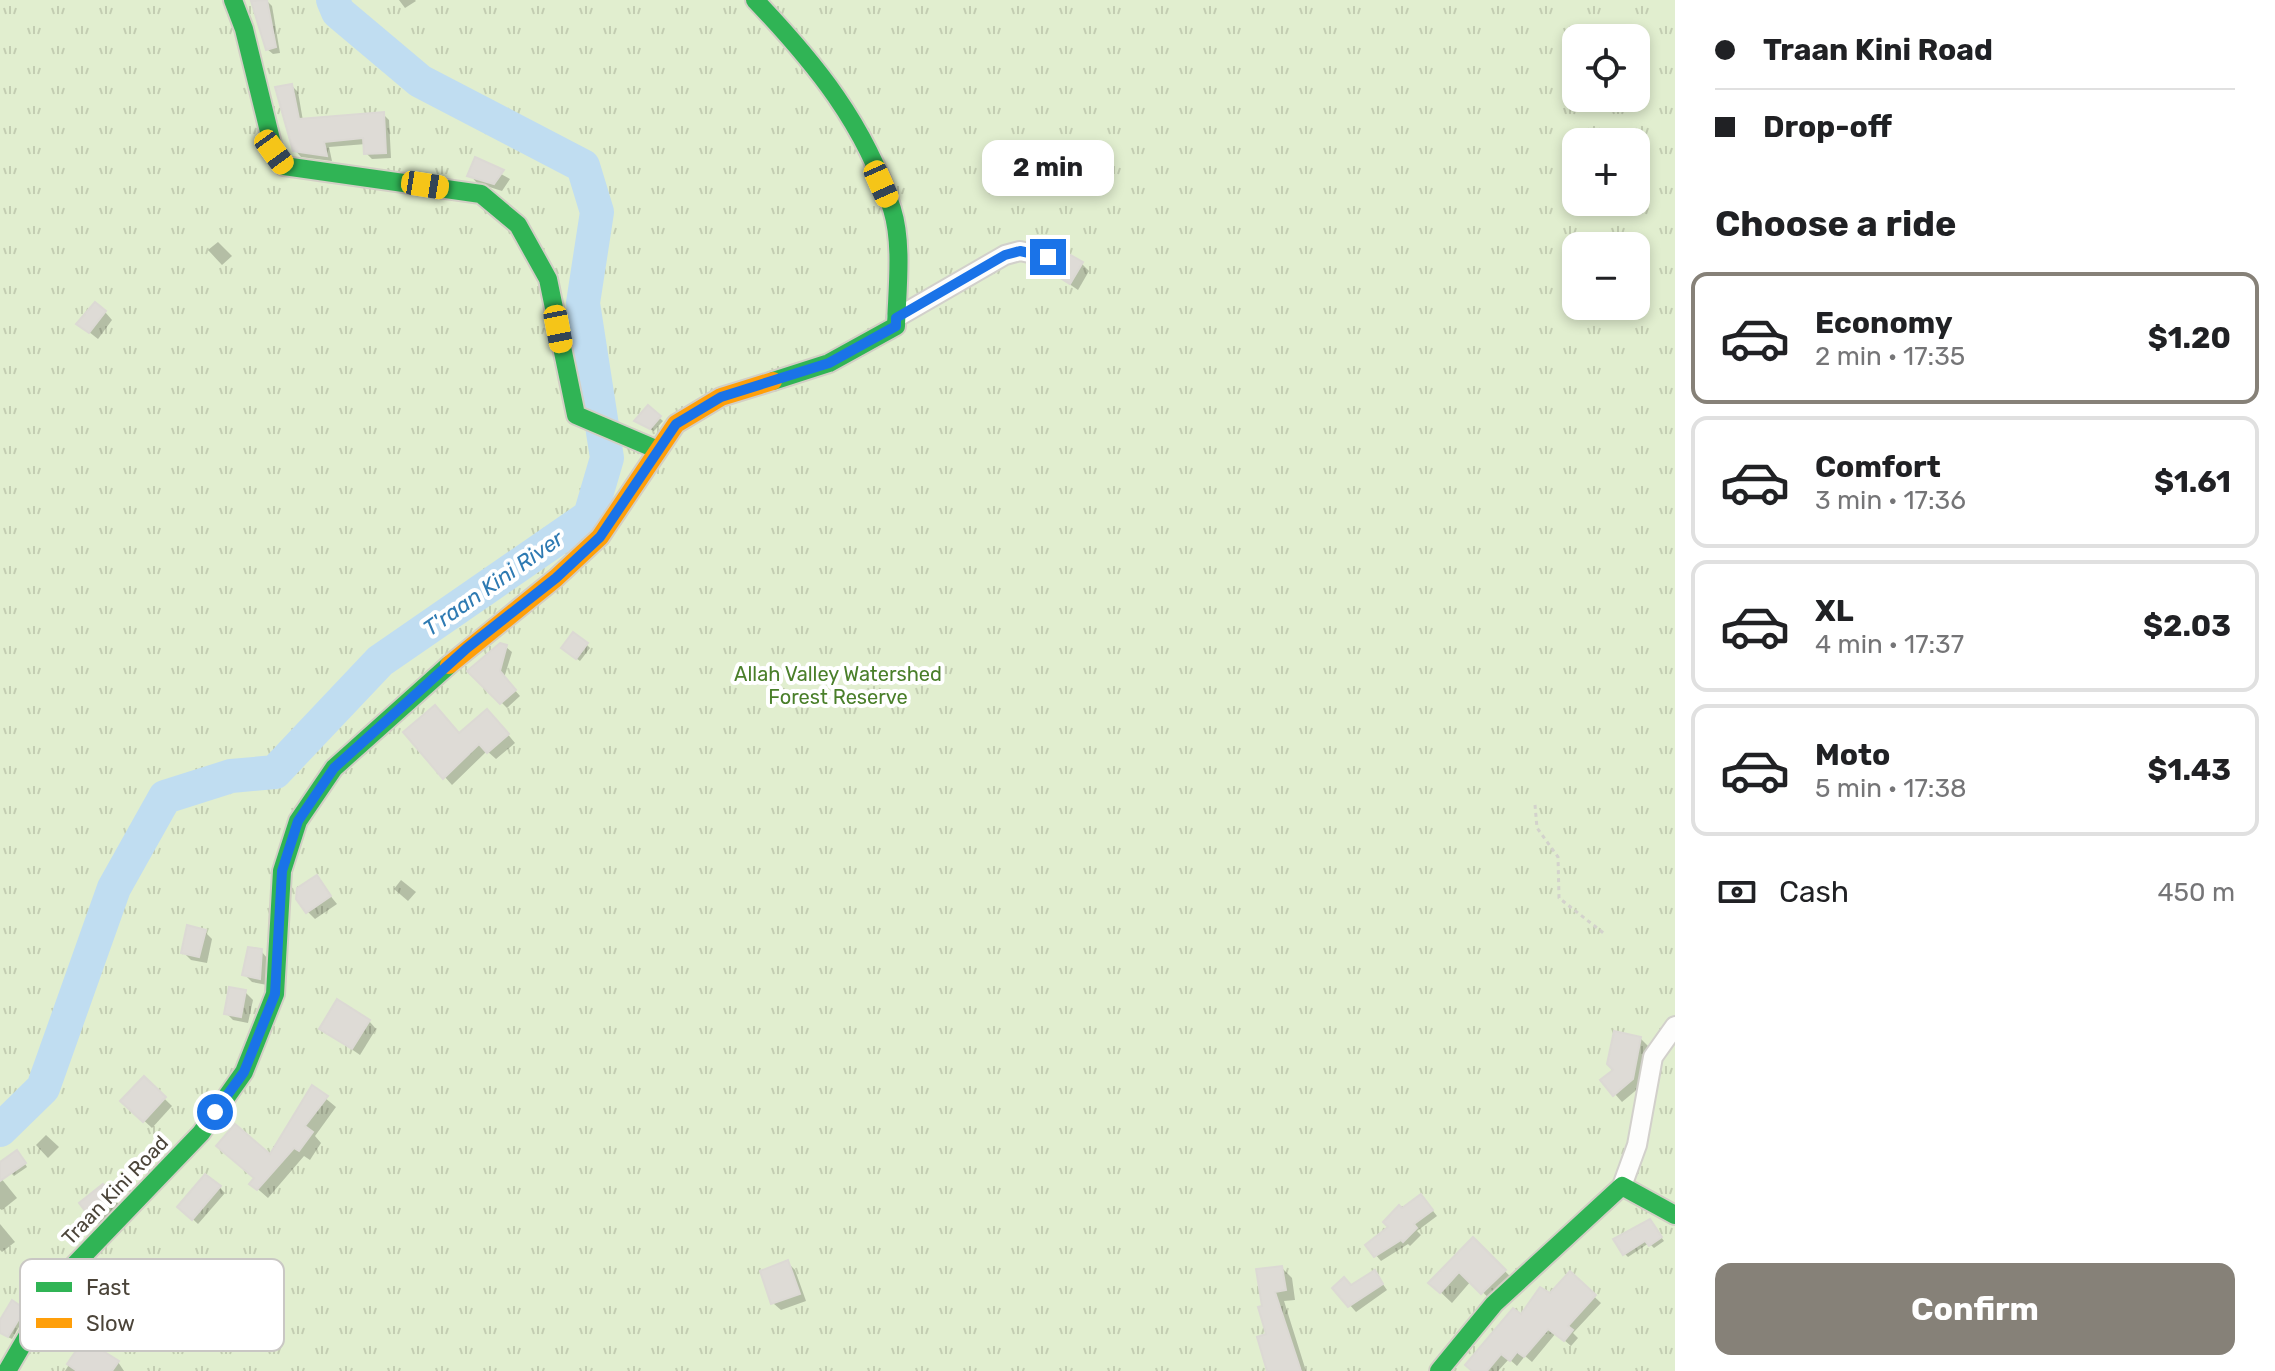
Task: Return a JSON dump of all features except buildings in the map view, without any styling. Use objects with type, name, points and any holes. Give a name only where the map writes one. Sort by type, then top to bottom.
[{"type":"street","points":[[233,0],[244,29],[274,152],[284,166],[481,194],[518,225],[548,279],[576,415],[658,450]]},
{"type":"street","points":[[755,0],[813,61],[846,106],[893,211],[898,275],[896,318]]},
{"type":"street","points":[[896,318],[1005,255],[1020,251],[1048,257]]},
{"type":"street","name":"Traan Kini Road","points":[[80,1259],[201,1133],[244,1072],[275,994],[282,871],[298,821],[334,768],[467,648],[556,578],[600,537],[676,424],[721,397],[829,363],[896,326],[896,318]]},
{"type":"street","points":[[1439,1371],[1494,1304],[1622,1186],[1637,1145],[1653,1057],[1675,1026]]},
{"type":"street","points":[[1622,1186],[1675,1215]]},
{"type":"street","name":"Traan Kini Road","points":[[7,1371],[20,1349]]},
{"type":"path","points":[[1535,805],[1537,828],[1558,857],[1559,898],[1606,935]]},
{"type":"green space","name":"Allah Valley Watershed Forest Reserve","points":[[0,0],[1675,0],[1675,1371],[0,1371]]},
{"type":"waterway","name":"T'raan Kini River","points":[[0,1130],[43,1088],[114,888],[165,797],[231,776],[275,772],[380,661],[590,516],[607,458],[583,303],[597,212],[583,166],[420,81],[338,12],[333,0]]},
{"type":"traffic: fast","points":[[233,0],[244,29],[274,152],[284,166],[481,194],[518,225],[548,279],[576,415],[658,450]]},
{"type":"traffic: fast","points":[[755,0],[818,71],[853,122],[868,149],[892,209],[898,252],[896,326],[829,363],[773,381]]},
{"type":"traffic: fast","points":[[80,1259],[201,1133],[244,1072],[275,994],[282,871],[298,821],[334,768],[449,665]]},
{"type":"traffic: fast","points":[[1439,1371],[1494,1304],[1622,1186],[1675,1215]]},
{"type":"traffic: fast","points":[[7,1371],[20,1349]]},
{"type":"traffic: slow","points":[[449,665],[556,578],[600,537],[676,424],[721,397],[773,381]]},
{"type":"route","points":[[215,1112],[244,1072],[275,994],[282,871],[298,821],[334,768],[388,723],[467,648],[556,578],[600,537],[676,424],[721,397],[829,363],[896,326],[896,318],[986,263],[1020,251],[1048,257]]}]
